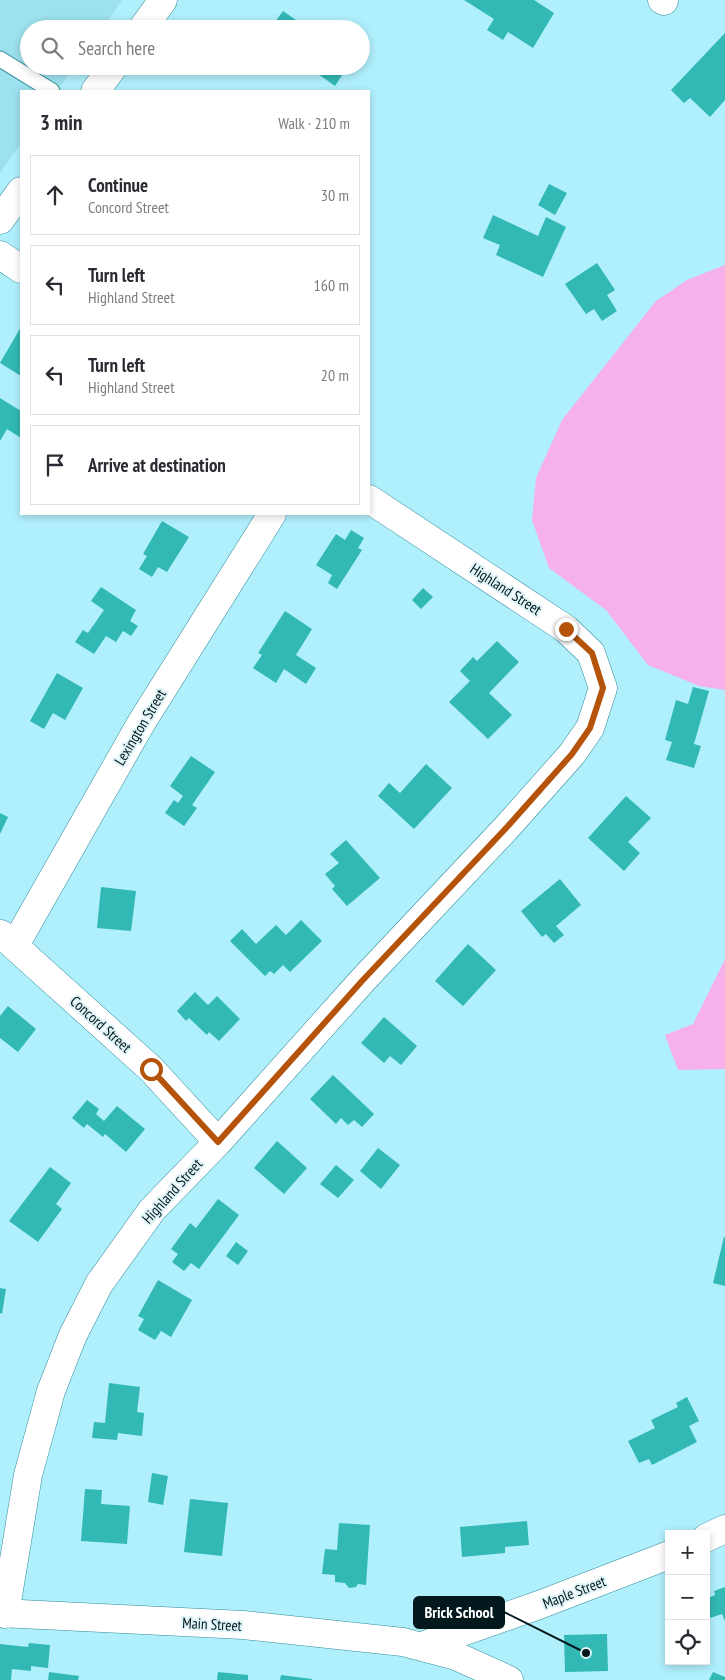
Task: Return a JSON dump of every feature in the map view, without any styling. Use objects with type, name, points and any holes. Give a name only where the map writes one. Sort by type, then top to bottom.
[{"type":"street","points":[[149,20],[163,0]]},
{"type":"street","points":[[96,90],[107,75]]},
{"type":"street","points":[[0,220],[20,192]]},
{"type":"street","points":[[0,255],[20,268]]},
{"type":"street","name":"Highland Street","points":[[3,1613],[28,1475],[52,1391],[72,1335],[100,1284],[152,1210],[218,1142],[362,981],[508,826],[572,754],[590,728],[603,688],[592,653],[566,629],[370,500]]},
{"type":"street","name":"Lexington Street","points":[[7,939],[271,515]]},
{"type":"street","name":"Concord Street","points":[[7,939],[151,1069],[218,1142]]},
{"type":"street","points":[[710,1536],[725,1529]]},
{"type":"street","name":"Maple Street","points":[[422,1646],[513,1615],[665,1557]]},
{"type":"street","name":"Main Street","points":[[3,1613],[243,1625],[422,1646],[456,1656],[509,1680]]},
{"type":"lane","points":[[0,59],[20,71]]},
{"type":"lane","points":[[26,75],[50,90]]},
{"type":"shaded area","points":[[0,0],[122,0],[108,20],[20,20],[20,75],[69,75],[58,90],[20,90],[20,144],[0,173]]},
{"type":"shaded area","points":[[725,265],[725,690],[699,686],[648,665],[606,610],[549,568],[532,520],[536,478],[562,420],[656,301],[687,280]]},
{"type":"shaded area","points":[[725,959],[725,1069],[678,1070],[665,1035],[693,1024]]},
{"type":"building","points":[[464,0],[534,0],[554,13],[533,48],[508,32],[503,40],[487,30],[494,19]]},
{"type":"building","points":[[283,11],[296,20],[276,20]]},
{"type":"building","points":[[725,33],[725,100],[710,117],[690,98],[684,103],[671,90]]},
{"type":"building","points":[[320,75],[342,75],[335,86]]},
{"type":"building","points":[[549,184],[567,193],[555,215],[538,205]]},
{"type":"building","points":[[493,215],[538,236],[546,217],[566,227],[543,277],[496,255],[500,245],[483,238]]},
{"type":"building","points":[[597,263],[615,290],[607,295],[617,311],[602,321],[594,309],[586,314],[565,284]]},
{"type":"building","points":[[20,329],[20,375],[0,363]]},
{"type":"building","points":[[0,398],[20,410],[20,437],[7,429],[0,441]]},
{"type":"building","points":[[162,521],[189,537],[167,572],[158,567],[152,577],[139,569],[147,556],[143,554]]},
{"type":"building","points":[[351,530],[364,538],[358,548],[362,550],[337,589],[328,583],[332,575],[316,565],[336,534],[345,540]]},
{"type":"building","points":[[101,587],[136,610],[130,621],[138,626],[131,636],[123,631],[116,642],[106,636],[94,654],[75,642],[83,630],[88,633],[104,610],[91,601]]},
{"type":"building","points":[[423,588],[433,597],[421,609],[412,600]]},
{"type":"building","points":[[285,611],[312,629],[296,655],[316,668],[306,684],[284,669],[276,683],[253,668],[262,655],[258,653]]},
{"type":"building","points":[[497,641],[519,662],[489,693],[512,715],[488,739],[449,702],[470,681],[460,671],[473,657],[477,661]]},
{"type":"building","points":[[57,673],[83,688],[65,720],[53,713],[44,729],[30,721]]},
{"type":"building","points":[[693,687],[709,691],[694,744],[701,746],[694,768],[666,760],[672,742],[665,740],[676,700],[688,704]]},
{"type":"building","points":[[191,756],[215,772],[192,805],[197,808],[184,826],[165,813],[174,800],[178,803],[183,796],[170,786]]},
{"type":"building","points":[[426,764],[452,788],[414,829],[378,796],[389,783],[400,793]]},
{"type":"building","points":[[626,796],[651,818],[628,842],[640,853],[624,871],[588,838]]},
{"type":"building","points":[[0,813],[8,817],[0,834]]},
{"type":"building","points":[[346,840],[380,878],[347,906],[332,889],[335,886],[325,874],[339,863],[330,854]]},
{"type":"building","points":[[560,879],[581,905],[556,926],[564,935],[554,943],[546,934],[542,937],[521,911]]},
{"type":"building","points":[[101,887],[136,891],[131,931],[97,928]]},
{"type":"building","points":[[301,920],[322,941],[290,972],[283,965],[274,974],[270,971],[265,976],[230,941],[242,929],[256,944],[276,925],[286,935]]},
{"type":"building","points":[[468,944],[496,970],[463,1006],[435,981]]},
{"type":"building","points":[[195,992],[208,1005],[217,996],[240,1019],[219,1041],[209,1032],[207,1035],[189,1018],[186,1021],[177,1011]]},
{"type":"building","points":[[8,1006],[36,1029],[18,1052],[0,1038],[0,1016]]},
{"type":"building","points":[[384,1017],[417,1046],[401,1065],[390,1056],[384,1063],[361,1043]]},
{"type":"building","points":[[333,1075],[374,1114],[362,1127],[354,1120],[348,1125],[341,1118],[336,1124],[310,1099]]},
{"type":"building","points":[[87,1100],[99,1109],[96,1114],[104,1121],[117,1106],[145,1129],[126,1152],[105,1134],[103,1137],[87,1124],[84,1128],[72,1118]]},
{"type":"building","points":[[277,1141],[307,1168],[284,1194],[254,1168]]},
{"type":"building","points":[[378,1148],[400,1165],[381,1189],[360,1171]]},
{"type":"building","points":[[336,1165],[354,1180],[338,1198],[320,1184]]},
{"type":"building","points":[[50,1167],[71,1183],[56,1204],[62,1209],[38,1242],[9,1221]]},
{"type":"building","points":[[218,1199],[239,1215],[199,1269],[191,1263],[184,1271],[172,1262],[178,1254],[171,1249],[190,1223],[196,1228]]},
{"type":"building","points":[[725,1237],[725,1286],[713,1283]]},
{"type":"building","points":[[236,1242],[248,1251],[238,1265],[226,1256]]},
{"type":"building","points":[[158,1280],[192,1300],[171,1337],[161,1331],[155,1340],[138,1330],[144,1319],[138,1316]]},
{"type":"building","points":[[0,1288],[6,1289],[2,1314],[0,1313]]},
{"type":"building","points":[[109,1383],[140,1387],[137,1412],[144,1413],[142,1436],[118,1433],[117,1440],[92,1438],[94,1422],[105,1423]]},
{"type":"building","points":[[687,1397],[699,1421],[689,1426],[697,1442],[652,1465],[649,1459],[639,1463],[628,1441],[655,1428],[651,1420],[678,1407],[676,1403]]},
{"type":"building","points":[[152,1473],[168,1476],[163,1505],[148,1502]]},
{"type":"building","points":[[85,1489],[102,1490],[101,1504],[130,1506],[127,1544],[81,1541]]},
{"type":"building","points":[[190,1499],[228,1503],[222,1556],[184,1552]]},
{"type":"building","points":[[527,1521],[529,1545],[505,1547],[505,1553],[462,1557],[460,1527]]},
{"type":"building","points":[[339,1523],[370,1525],[366,1585],[358,1584],[356,1587],[349,1588],[345,1583],[335,1582],[335,1575],[322,1574],[325,1549],[337,1550]]},
{"type":"building","points":[[725,1587],[725,1621],[722,1614],[710,1618],[710,1597],[715,1595],[714,1591]]},
{"type":"building","points":[[607,1634],[608,1671],[565,1672],[564,1635]]},
{"type":"building","points":[[29,1643],[50,1645],[48,1668],[31,1666],[31,1671],[12,1669],[11,1680],[0,1680],[0,1644],[28,1647]]},
{"type":"building","points":[[49,1672],[79,1676],[78,1680],[48,1680]]},
{"type":"building","points":[[218,1672],[248,1675],[248,1680],[217,1680]]},
{"type":"building","points":[[713,1672],[725,1677],[725,1680],[709,1680]]},
{"type":"building","points":[[281,1675],[312,1679],[312,1680],[280,1680]]},
{"type":"place","name":"Brick School","points":[[586,1653]]},
{"type":"route","points":[[151,1069],[218,1142],[362,981],[508,826],[572,754],[590,728],[603,688],[592,653],[566,629]]}]
